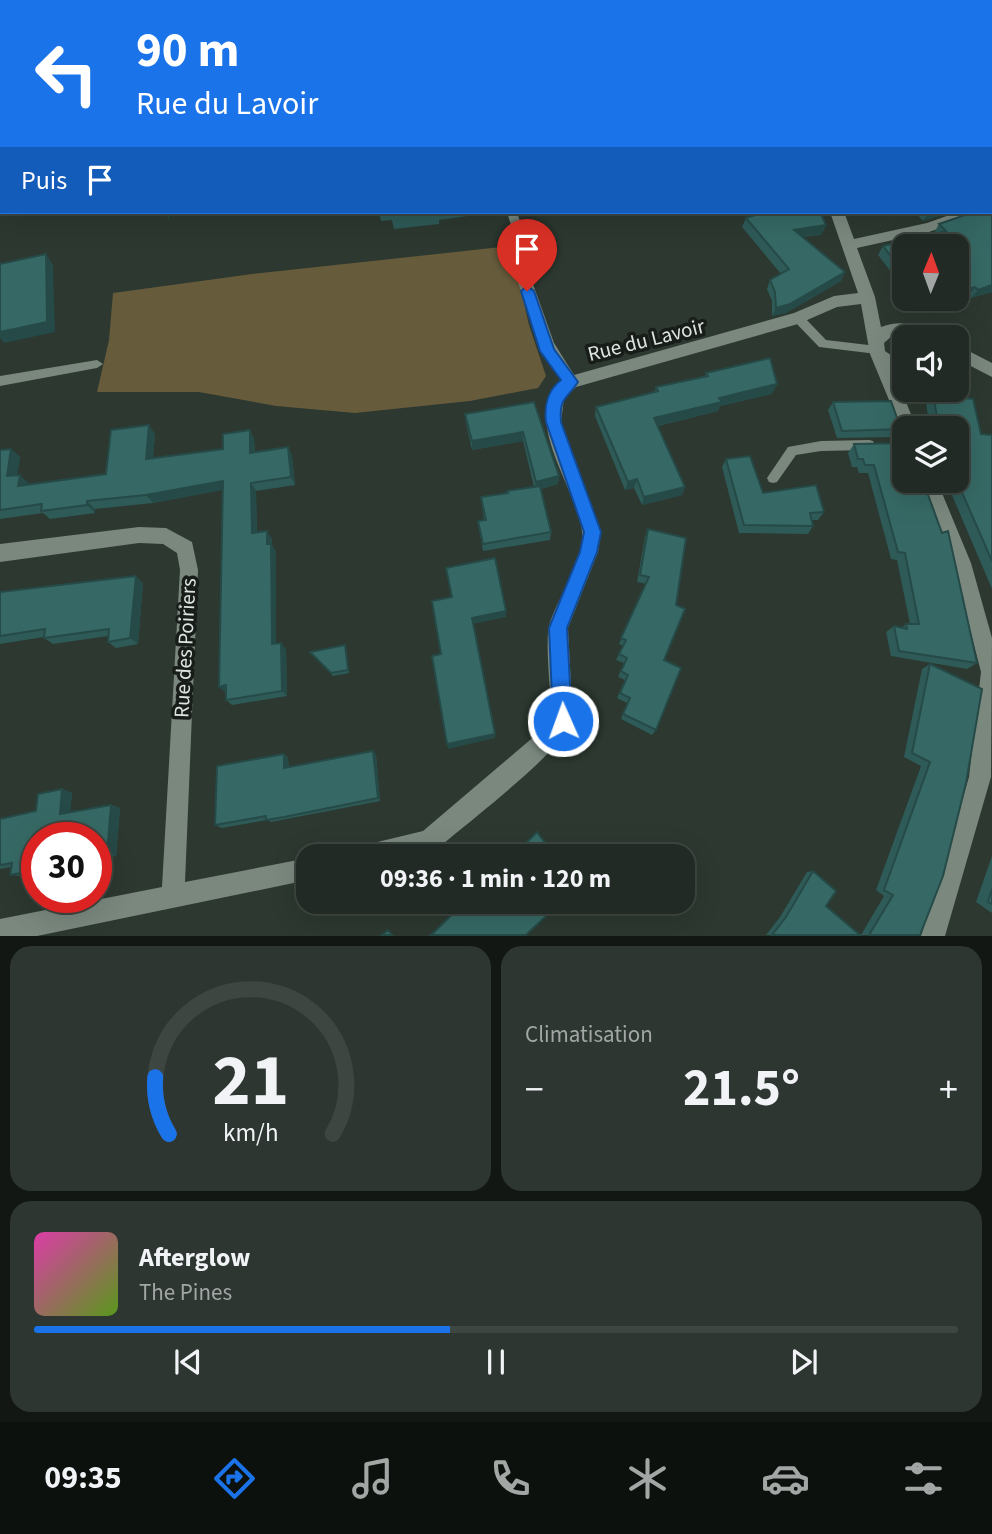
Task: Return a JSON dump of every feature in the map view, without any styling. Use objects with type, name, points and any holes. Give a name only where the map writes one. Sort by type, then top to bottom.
[{"type":"street","points":[[838,214],[868,300],[877,349],[904,416]]},
{"type":"street","points":[[849,245],[929,227],[966,214]]},
{"type":"street","name":"Rue du Lavoir","points":[[530,252],[522,271],[540,331],[552,358],[571,382],[798,318],[834,302],[868,300]]},
{"type":"street","points":[[868,300],[902,325]]},
{"type":"street","points":[[877,349],[883,332],[892,329]]},
{"type":"street","points":[[877,349],[892,367]]},
{"type":"street","points":[[969,358],[990,370]]},
{"type":"street","points":[[969,367],[990,370]]},
{"type":"street","points":[[416,844],[429,841],[545,741],[563,721],[558,628],[592,542],[589,518],[553,422],[552,409],[556,398],[561,388],[571,382]]},
{"type":"street","points":[[933,493],[962,564],[991,672],[981,777],[933,936]]},
{"type":"street","name":"Rue des Poiriers","points":[[0,553],[139,535],[166,536],[185,548],[189,570],[173,896]]},
{"type":"street","points":[[0,931],[296,871]]},
{"type":"lane","points":[[513,214],[522,245],[530,252]]},
{"type":"lane","points":[[798,318],[823,344],[877,349]]},
{"type":"lane","points":[[0,381],[97,364]]},
{"type":"lane","points":[[773,478],[792,451],[821,446],[877,445]]},
{"type":"shaded area","points":[[511,246],[529,325],[546,376],[538,388],[470,401],[355,413],[276,406],[199,392],[97,392],[109,340],[113,293],[252,274]]},
{"type":"building","points":[[759,214],[821,214],[826,225],[794,230],[845,272],[790,304],[776,308],[775,292],[770,280],[789,269],[746,218]]},
{"type":"building","points":[[968,214],[992,214],[992,285],[978,290],[975,287],[970,288],[970,234],[933,234],[946,231],[939,224]]},
{"type":"building","points":[[892,244],[892,257],[883,246]]},
{"type":"building","points":[[46,254],[47,322],[0,332],[0,264]]},
{"type":"building","points":[[770,358],[777,384],[719,398],[722,402],[654,418],[685,487],[644,497],[637,479],[628,482],[596,407],[658,391],[656,387],[708,376],[706,373]]},
{"type":"building","points":[[969,398],[973,399],[981,434],[992,435],[992,561],[962,493],[969,493],[969,416],[937,416],[934,402],[969,402]]},
{"type":"building","points":[[891,401],[896,416],[892,416],[892,429],[842,431],[833,402]]},
{"type":"building","points":[[534,402],[559,476],[536,482],[523,432],[472,441],[465,414]]},
{"type":"building","points":[[149,425],[146,459],[223,449],[223,434],[250,430],[250,453],[288,447],[291,477],[251,483],[252,533],[267,531],[267,544],[271,544],[272,644],[281,643],[282,691],[226,700],[226,685],[219,687],[223,481],[146,495],[87,501],[87,505],[41,511],[42,504],[0,510],[0,450],[11,449],[7,476],[20,475],[18,486],[106,474],[111,430]]},
{"type":"building","points":[[892,443],[892,493],[927,493],[942,533],[948,531],[977,663],[899,651],[894,626],[907,629],[906,624],[919,624],[905,553],[898,552],[874,465],[865,465],[863,459],[858,459],[854,444]]},
{"type":"building","points":[[750,456],[763,493],[816,485],[824,512],[810,513],[813,526],[744,525],[726,459]]},
{"type":"building","points":[[540,486],[551,532],[483,544],[478,521],[486,520],[481,497]]},
{"type":"building","points":[[648,529],[686,538],[676,605],[685,609],[664,660],[681,668],[656,730],[623,714],[630,698],[620,693],[628,675],[621,671],[627,658],[619,654],[626,640],[621,638],[649,577],[640,575]]},
{"type":"building","points":[[495,558],[506,611],[472,618],[495,734],[447,744],[432,656],[441,654],[432,601],[452,597],[446,568]]},
{"type":"building","points":[[136,576],[130,638],[108,642],[109,629],[44,638],[45,629],[0,636],[0,592]]},
{"type":"building","points":[[345,645],[348,670],[331,673],[310,652]]},
{"type":"building","points":[[930,664],[982,689],[966,783],[943,876],[920,935],[869,935],[893,895],[884,890],[930,762],[912,753]]},
{"type":"building","points":[[373,751],[378,798],[266,820],[266,816],[215,825],[217,766],[284,754],[284,768]]},
{"type":"building","points":[[62,789],[60,814],[111,805],[110,822],[21,822],[21,873],[10,875],[12,863],[0,865],[0,819],[36,811],[38,794]]},
{"type":"building","points":[[537,832],[546,844],[525,844]]},
{"type":"building","points":[[813,871],[836,891],[826,906],[860,935],[772,935]]},
{"type":"building","points":[[453,914],[548,914],[526,935],[431,935]]},
{"type":"route","points":[[527,291],[548,351],[571,382],[561,388],[556,398],[552,409],[553,422],[592,532],[589,552],[558,628],[563,721]]}]
